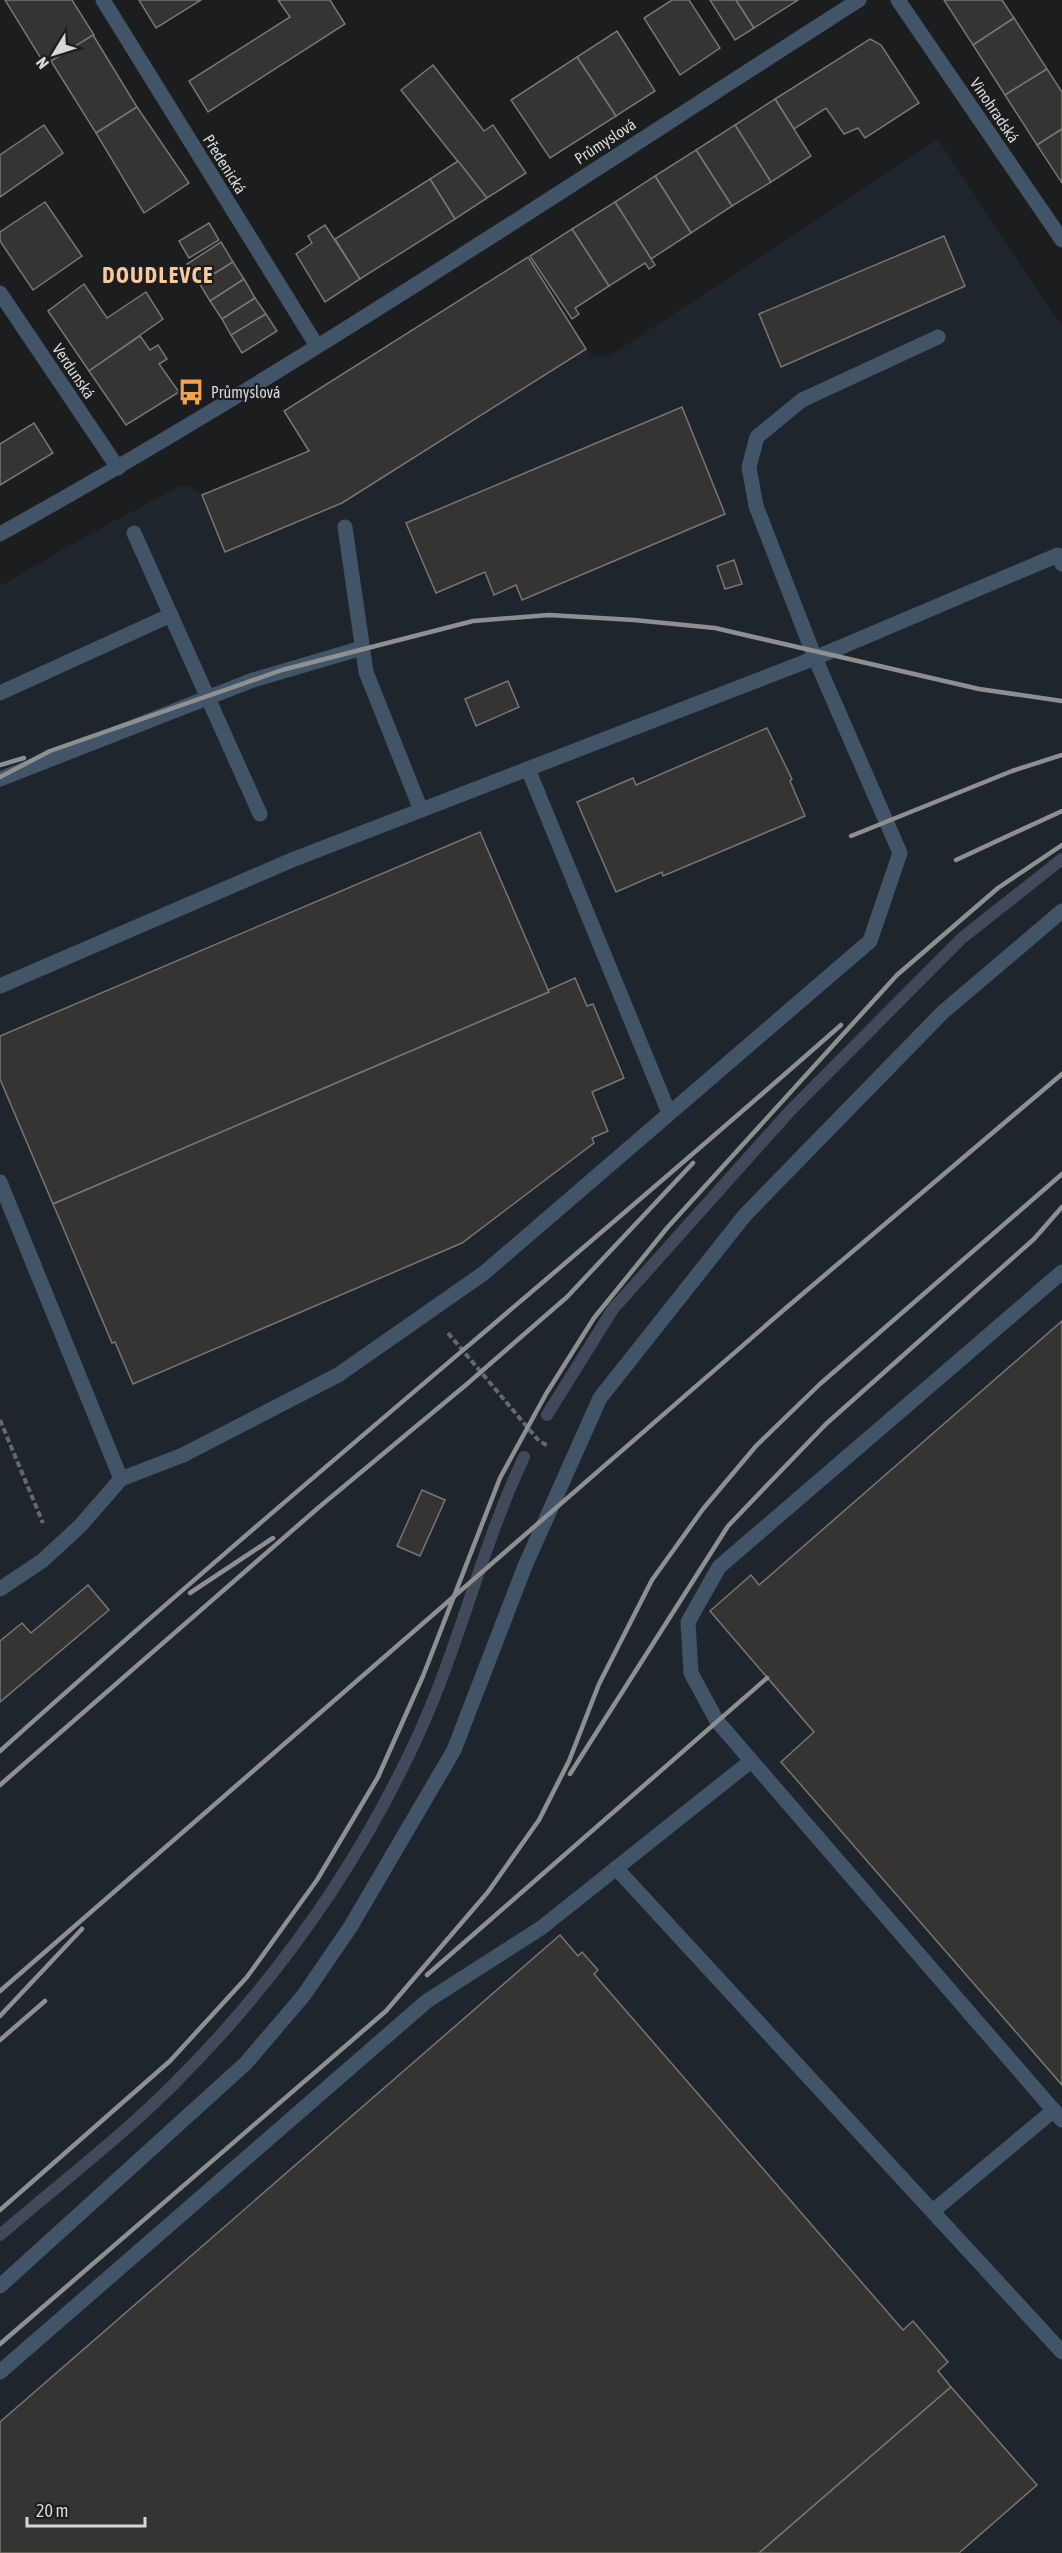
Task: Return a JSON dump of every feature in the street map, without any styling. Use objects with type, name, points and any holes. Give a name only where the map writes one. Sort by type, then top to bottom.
[{"type":"street","name":"Předenická","points":[[103,0],[317,346]]},
{"type":"street","name":"Průmyslová","points":[[0,534],[118,468],[317,346],[860,0]]},
{"type":"street","name":"Vinohradská","points":[[898,0],[1062,240]]},
{"type":"street","name":"Verdunská","points":[[0,293],[118,468]]},
{"type":"street","points":[[0,1589],[42,1561],[80,1526],[121,1479],[183,1455],[338,1375],[484,1273],[870,941],[900,853],[815,658],[756,506],[749,467],[757,437],[802,400],[939,337]]},
{"type":"street","points":[[345,527],[366,672],[421,810]]},
{"type":"street","points":[[134,533],[260,814]]},
{"type":"street","points":[[0,986],[292,860],[815,658],[1058,555],[1062,564]]},
{"type":"street","points":[[0,693],[171,615]]},
{"type":"street","points":[[0,779],[282,670],[362,648]]},
{"type":"street","points":[[528,769],[669,1113]]},
{"type":"street","points":[[0,2286],[246,2063],[304,1995],[351,1926],[454,1750],[525,1566],[600,1398],[745,1215],[943,1012],[1062,911]]},
{"type":"street","points":[[0,1182],[121,1479]]},
{"type":"street","points":[[933,2211],[1058,2115],[717,1721],[691,1673],[688,1622],[719,1567],[1062,1272]]},
{"type":"street","points":[[0,2372],[427,2001],[542,1929],[751,1761]]},
{"type":"street","points":[[616,1868],[1062,2352]]},
{"type":"path","points":[[429,1311],[539,1441],[572,1461]]},
{"type":"path","points":[[0,1420],[44,1524]]},
{"type":"shaded area","points":[[938,139],[1057,319],[1062,323],[1062,2553],[0,2553],[0,586],[82,538],[180,486],[188,485],[202,495],[309,452],[284,411],[528,257],[592,356],[611,355]]},
{"type":"building","points":[[5,0],[72,0],[94,35],[45,65]]},
{"type":"building","points":[[139,0],[201,0],[156,28]]},
{"type":"building","points":[[278,0],[330,0],[345,24],[208,112],[189,81],[290,17]]},
{"type":"building","points":[[672,0],[689,0],[720,48],[680,75],[644,18]]},
{"type":"building","points":[[710,0],[736,0],[754,28],[735,40]]},
{"type":"building","points":[[736,0],[798,0],[754,28]]},
{"type":"building","points":[[944,0],[1002,0],[1014,18],[973,45]]},
{"type":"building","points":[[1014,18],[1047,69],[1005,95],[973,45]]},
{"type":"building","points":[[617,31],[655,91],[616,116],[577,57]]},
{"type":"building","points":[[93,35],[137,107],[96,133],[51,61]]},
{"type":"building","points":[[870,39],[881,45],[919,103],[865,138],[858,128],[844,134],[826,108],[794,129],[775,99]]},
{"type":"building","points":[[577,57],[616,116],[550,158],[511,100]]},
{"type":"building","points":[[433,65],[484,131],[493,125],[526,173],[487,198],[401,90]]},
{"type":"building","points":[[1047,69],[1062,92],[1062,129],[1037,145],[1005,95]]},
{"type":"building","points":[[775,99],[811,156],[771,182],[735,125]]},
{"type":"building","points":[[137,107],[189,183],[144,213],[96,133]]},
{"type":"building","points":[[44,125],[63,153],[0,197],[0,155]]},
{"type":"building","points":[[735,125],[771,182],[732,206],[696,150]]},
{"type":"building","points":[[1062,129],[1062,183],[1037,145]]},
{"type":"building","points":[[696,150],[732,206],[691,233],[655,176]]},
{"type":"building","points":[[458,161],[487,198],[455,219],[430,179]]},
{"type":"building","points":[[655,176],[691,233],[651,259],[615,202]]},
{"type":"building","points":[[430,179],[455,219],[360,279],[335,239]]},
{"type":"building","points":[[45,202],[82,256],[33,290],[0,241],[0,232]]},
{"type":"building","points":[[615,202],[655,265],[649,269],[645,263],[609,286],[572,229]]},
{"type":"building","points":[[209,223],[219,240],[189,258],[179,241]]},
{"type":"building","points":[[325,225],[360,279],[325,302],[296,254],[312,243],[308,236]]},
{"type":"building","points":[[572,229],[609,286],[575,308],[579,314],[572,319],[530,256]]},
{"type":"building","points":[[944,236],[965,286],[781,367],[759,314]]},
{"type":"building","points":[[221,242],[233,262],[199,283],[187,264]]},
{"type":"building","points":[[528,257],[586,349],[342,503],[225,552],[202,495],[309,451],[284,411]]},
{"type":"building","points":[[233,262],[244,279],[210,301],[199,283]]},
{"type":"building","points":[[244,279],[255,298],[222,319],[210,301]]},
{"type":"building","points":[[84,284],[107,318],[146,292],[163,319],[89,371],[48,311]]},
{"type":"building","points":[[255,298],[266,314],[231,335],[222,319]]},
{"type":"building","points":[[266,314],[277,331],[242,353],[231,335]]},
{"type":"building","points":[[140,336],[150,350],[158,345],[167,359],[159,364],[179,392],[126,425],[89,371]]},
{"type":"building","points":[[682,407],[725,514],[522,600],[516,585],[494,595],[485,572],[436,593],[406,523]]},
{"type":"building","points":[[34,423],[53,453],[0,485],[0,444]]},
{"type":"building","points":[[734,560],[742,584],[725,589],[717,566]]},
{"type":"building","points":[[508,681],[519,707],[476,726],[465,699]]},
{"type":"building","points":[[767,728],[792,779],[790,781],[805,816],[663,876],[662,872],[616,892],[577,802],[633,778],[636,785]]},
{"type":"building","points":[[480,832],[549,992],[53,1204],[0,1079],[0,1036]]},
{"type":"building","points":[[575,978],[587,1006],[593,1004],[624,1078],[592,1092],[608,1131],[592,1138],[594,1143],[462,1243],[133,1384],[115,1342],[112,1343],[53,1204],[549,992],[548,990]]},
{"type":"building","points":[[1062,1321],[1062,2085],[781,1762],[814,1732],[710,1611],[751,1575],[759,1585]]},
{"type":"building","points":[[422,1490],[445,1500],[420,1556],[397,1546]]},
{"type":"building","points":[[88,1585],[109,1610],[0,1702],[0,1641],[22,1623],[31,1633]]},
{"type":"building","points":[[560,1935],[578,1956],[582,1952],[598,1970],[594,1974],[903,2330],[913,2321],[948,2362],[938,2371],[951,2387],[759,2553],[0,2553],[0,2422]]},
{"type":"building","points":[[951,2387],[1037,2485],[959,2553],[759,2553]]},
{"type":"waterway","points":[[547,1415],[613,1309],[790,1111],[962,938],[1062,859]]},
{"type":"waterway","points":[[0,2235],[111,2142],[211,2046],[279,1965],[340,1878],[393,1787],[416,1740],[445,1670],[495,1527],[524,1457]]},
{"type":"railway","points":[[0,777],[50,751],[282,670],[473,621],[549,615],[715,628],[979,689],[1062,701]]},
{"type":"railway","points":[[851,836],[1012,771],[1062,755]]},
{"type":"railway","points":[[0,765],[24,758]]},
{"type":"railway","points":[[956,860],[1062,811]]},
{"type":"railway","points":[[0,2210],[170,2061],[247,1977],[317,1880],[378,1777],[423,1676],[500,1478],[546,1394],[594,1318],[667,1228],[897,975],[998,888],[1062,845]]},
{"type":"railway","points":[[0,1751],[208,1568],[841,1025]]},
{"type":"railway","points":[[0,1991],[786,1308],[1062,1074]]},
{"type":"railway","points":[[0,1785],[318,1508],[567,1297],[693,1163]]},
{"type":"railway","points":[[0,2344],[386,2011],[488,1892],[539,1820],[569,1761],[599,1684],[652,1580],[703,1509],[756,1446],[820,1384],[1062,1174]]},
{"type":"railway","points":[[570,1774],[728,1526],[826,1424],[1034,1239],[1062,1207]]},
{"type":"railway","points":[[190,1593],[273,1538]]},
{"type":"railway","points":[[427,1975],[767,1678]]},
{"type":"railway","points":[[0,2016],[82,1929]]},
{"type":"railway","points":[[0,2040],[45,2001]]},
{"type":"place","name":"Průmyslová","points":[[191,392]]},
{"type":"district","name":"DOUDLEVCE","points":[[158,275]]}]
